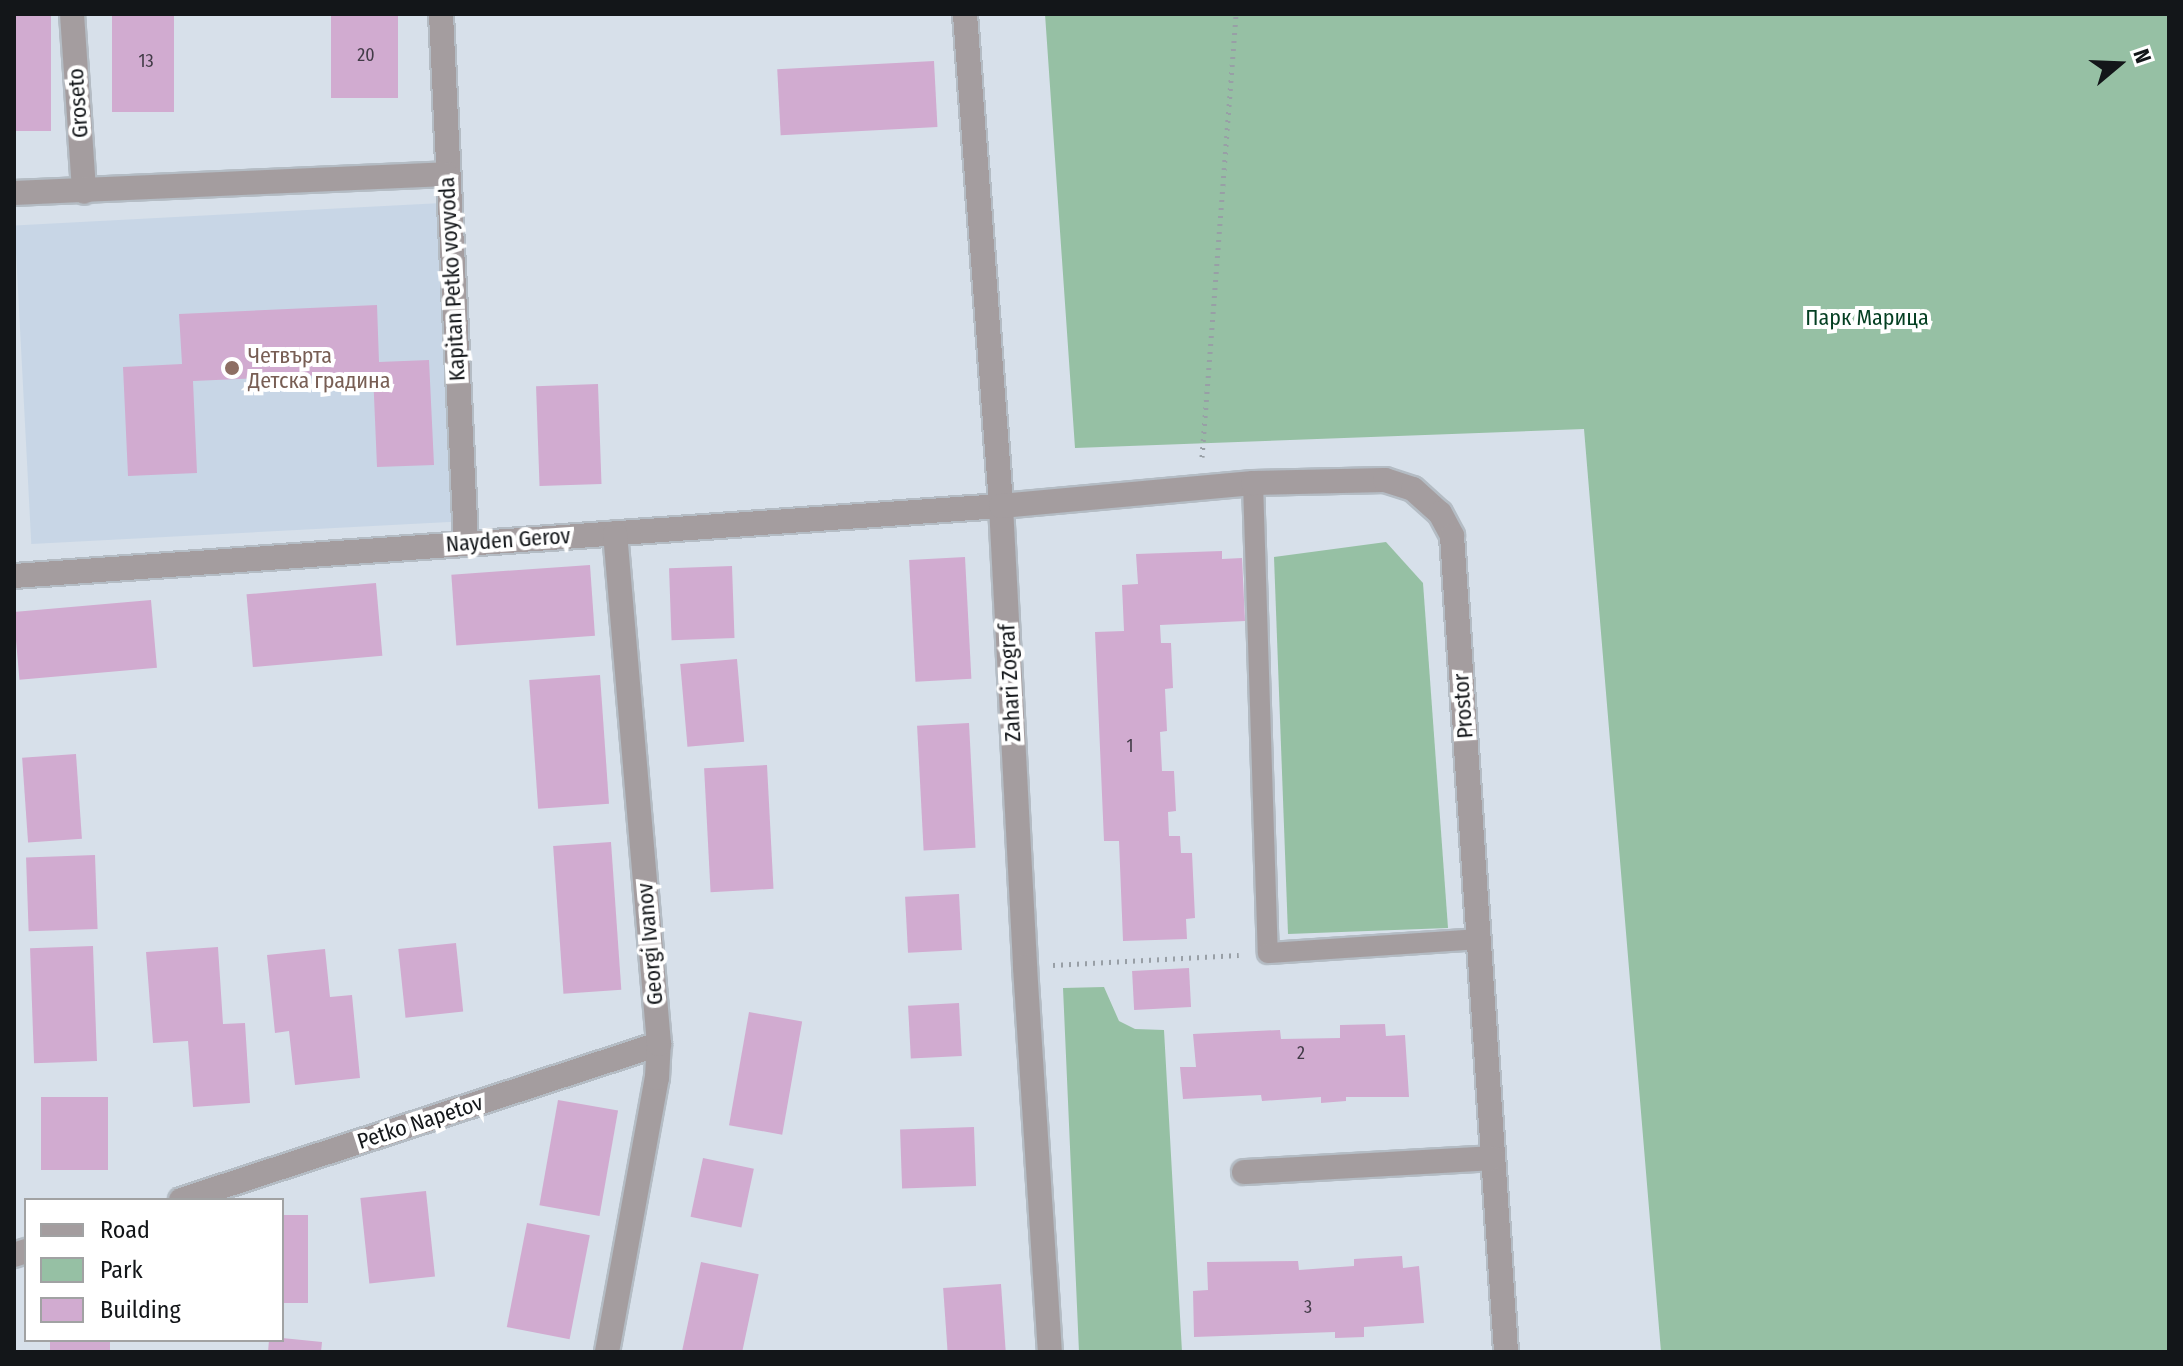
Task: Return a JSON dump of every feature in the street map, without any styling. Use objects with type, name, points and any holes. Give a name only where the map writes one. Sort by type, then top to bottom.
[{"type":"street","name":"Groseto","points":[[72,14],[84,192]]},
{"type":"street","name":"Kapitan Petko voyvoda","points":[[441,14],[446,174],[466,543]]},
{"type":"street","name":"Zahari Zograf","points":[[965,14],[1001,506],[1025,967],[1050,1352]]},
{"type":"street","points":[[14,193],[446,174]]},
{"type":"street","name":"Prostor","points":[[1001,506],[1253,483],[1385,480],[1413,489],[1440,513],[1452,536],[1506,1352]]},
{"type":"street","name":"Nayden Gerov","points":[[14,576],[1001,506]]},
{"type":"street","name":"Georgi Ivanov","points":[[607,1352],[657,1078],[659,1044],[615,533]]},
{"type":"street","name":"Petko Napetov","points":[[187,1198],[659,1044]]},
{"type":"street","points":[[1244,1172],[1492,1158]]},
{"type":"lane","points":[[1253,483],[1268,953],[1478,939]]},
{"type":"path","points":[[1199,490],[1236,14]]},
{"type":"path","points":[[1025,967],[1268,953]]},
{"type":"shaded area","name":"Четвърта Детска градина","points":[[442,203],[459,522],[31,544],[15,225]]},
{"type":"green space","name":"Парк Марица","points":[[1045,14],[2169,14],[2169,1352],[1661,1352],[1584,429],[1075,448]]},
{"type":"green space","points":[[1386,542],[1423,583],[1448,928],[1288,934],[1274,557]]},
{"type":"green space","points":[[1104,987],[1119,1021],[1135,1029],[1164,1030],[1182,1352],[1079,1352],[1063,988]]},
{"type":"building","points":[[14,14],[51,14],[51,131],[14,131]]},
{"type":"building","points":[[112,14],[174,14],[174,112],[112,112]]},
{"type":"building","points":[[331,14],[398,14],[398,98],[331,98]]},
{"type":"building","points":[[934,61],[937,127],[781,135],[777,69]]},
{"type":"building","points":[[377,305],[379,362],[429,360],[434,465],[377,467],[373,373],[193,381],[197,473],[128,476],[123,367],[182,364],[179,314]]},
{"type":"building","points":[[598,384],[601,484],[540,486],[536,386]]},
{"type":"building","points":[[1222,551],[1222,559],[1242,558],[1245,621],[1160,625],[1161,643],[1171,643],[1173,688],[1165,689],[1167,731],[1160,732],[1162,771],[1174,771],[1176,811],[1168,812],[1169,836],[1180,836],[1181,853],[1192,853],[1195,918],[1186,919],[1187,939],[1123,941],[1119,841],[1104,841],[1095,632],[1124,631],[1122,585],[1138,584],[1136,554]]},
{"type":"building","points":[[965,557],[971,679],[915,682],[909,560]]},
{"type":"building","points":[[590,565],[595,636],[456,646],[451,575]]},
{"type":"building","points":[[732,566],[735,638],[672,640],[669,568]]},
{"type":"building","points":[[376,583],[382,656],[253,667],[246,594]]},
{"type":"building","points":[[151,600],[157,668],[19,680],[14,612]]},
{"type":"building","points":[[737,659],[744,742],[687,747],[680,664]]},
{"type":"building","points":[[600,675],[609,804],[538,809],[529,680]]},
{"type":"building","points":[[969,723],[976,848],[924,851],[917,726]]},
{"type":"building","points":[[76,754],[82,839],[28,843],[22,758]]},
{"type":"building","points":[[767,765],[773,889],[711,892],[704,768]]},
{"type":"building","points":[[611,842],[621,990],[563,994],[553,846]]},
{"type":"building","points":[[95,855],[98,929],[29,931],[26,857]]},
{"type":"building","points":[[959,894],[962,950],[908,953],[905,897]]},
{"type":"building","points":[[456,943],[463,1012],[406,1018],[398,949]]},
{"type":"building","points":[[93,946],[97,1061],[34,1063],[30,948]]},
{"type":"building","points":[[218,947],[223,1024],[245,1023],[250,1103],[193,1107],[188,1041],[153,1043],[146,952]]},
{"type":"building","points":[[325,949],[330,997],[352,995],[360,1078],[295,1085],[289,1031],[275,1033],[267,955]]},
{"type":"building","points":[[1189,968],[1191,1007],[1134,1010],[1132,971]]},
{"type":"building","points":[[959,1003],[962,1056],[911,1059],[908,1006]]},
{"type":"building","points":[[749,1012],[802,1021],[782,1135],[729,1125]]},
{"type":"building","points":[[1385,1024],[1386,1036],[1405,1035],[1409,1097],[1346,1097],[1346,1101],[1321,1103],[1321,1097],[1262,1101],[1261,1095],[1183,1099],[1180,1067],[1196,1067],[1193,1034],[1280,1030],[1281,1039],[1340,1038],[1340,1025]]},
{"type":"building","points":[[41,1097],[108,1097],[108,1170],[41,1170]]},
{"type":"building","points":[[558,1100],[618,1111],[599,1216],[539,1205]]},
{"type":"building","points":[[974,1127],[976,1186],[902,1189],[900,1130]]},
{"type":"building","points":[[703,1158],[754,1169],[741,1228],[691,1217]]},
{"type":"building","points":[[426,1191],[435,1277],[369,1283],[360,1198]]},
{"type":"building","points":[[284,1215],[308,1215],[308,1303],[284,1303]]},
{"type":"building","points":[[527,1223],[590,1235],[570,1339],[507,1327]]},
{"type":"building","points":[[1402,1256],[1403,1268],[1419,1266],[1424,1323],[1364,1327],[1364,1337],[1335,1338],[1335,1332],[1194,1337],[1193,1291],[1208,1290],[1207,1262],[1298,1261],[1299,1270],[1354,1266],[1354,1259]]},
{"type":"building","points":[[701,1262],[759,1274],[742,1352],[682,1350]]},
{"type":"building","points":[[1001,1284],[1006,1352],[948,1352],[943,1288]]},
{"type":"building","points":[[284,1338],[322,1342],[321,1352],[268,1352],[269,1342],[284,1342]]},
{"type":"building","points":[[50,1342],[110,1342],[110,1352],[50,1352]]},
{"type":"place","name":"Четвърта Детска градина","points":[[232,368]]}]
